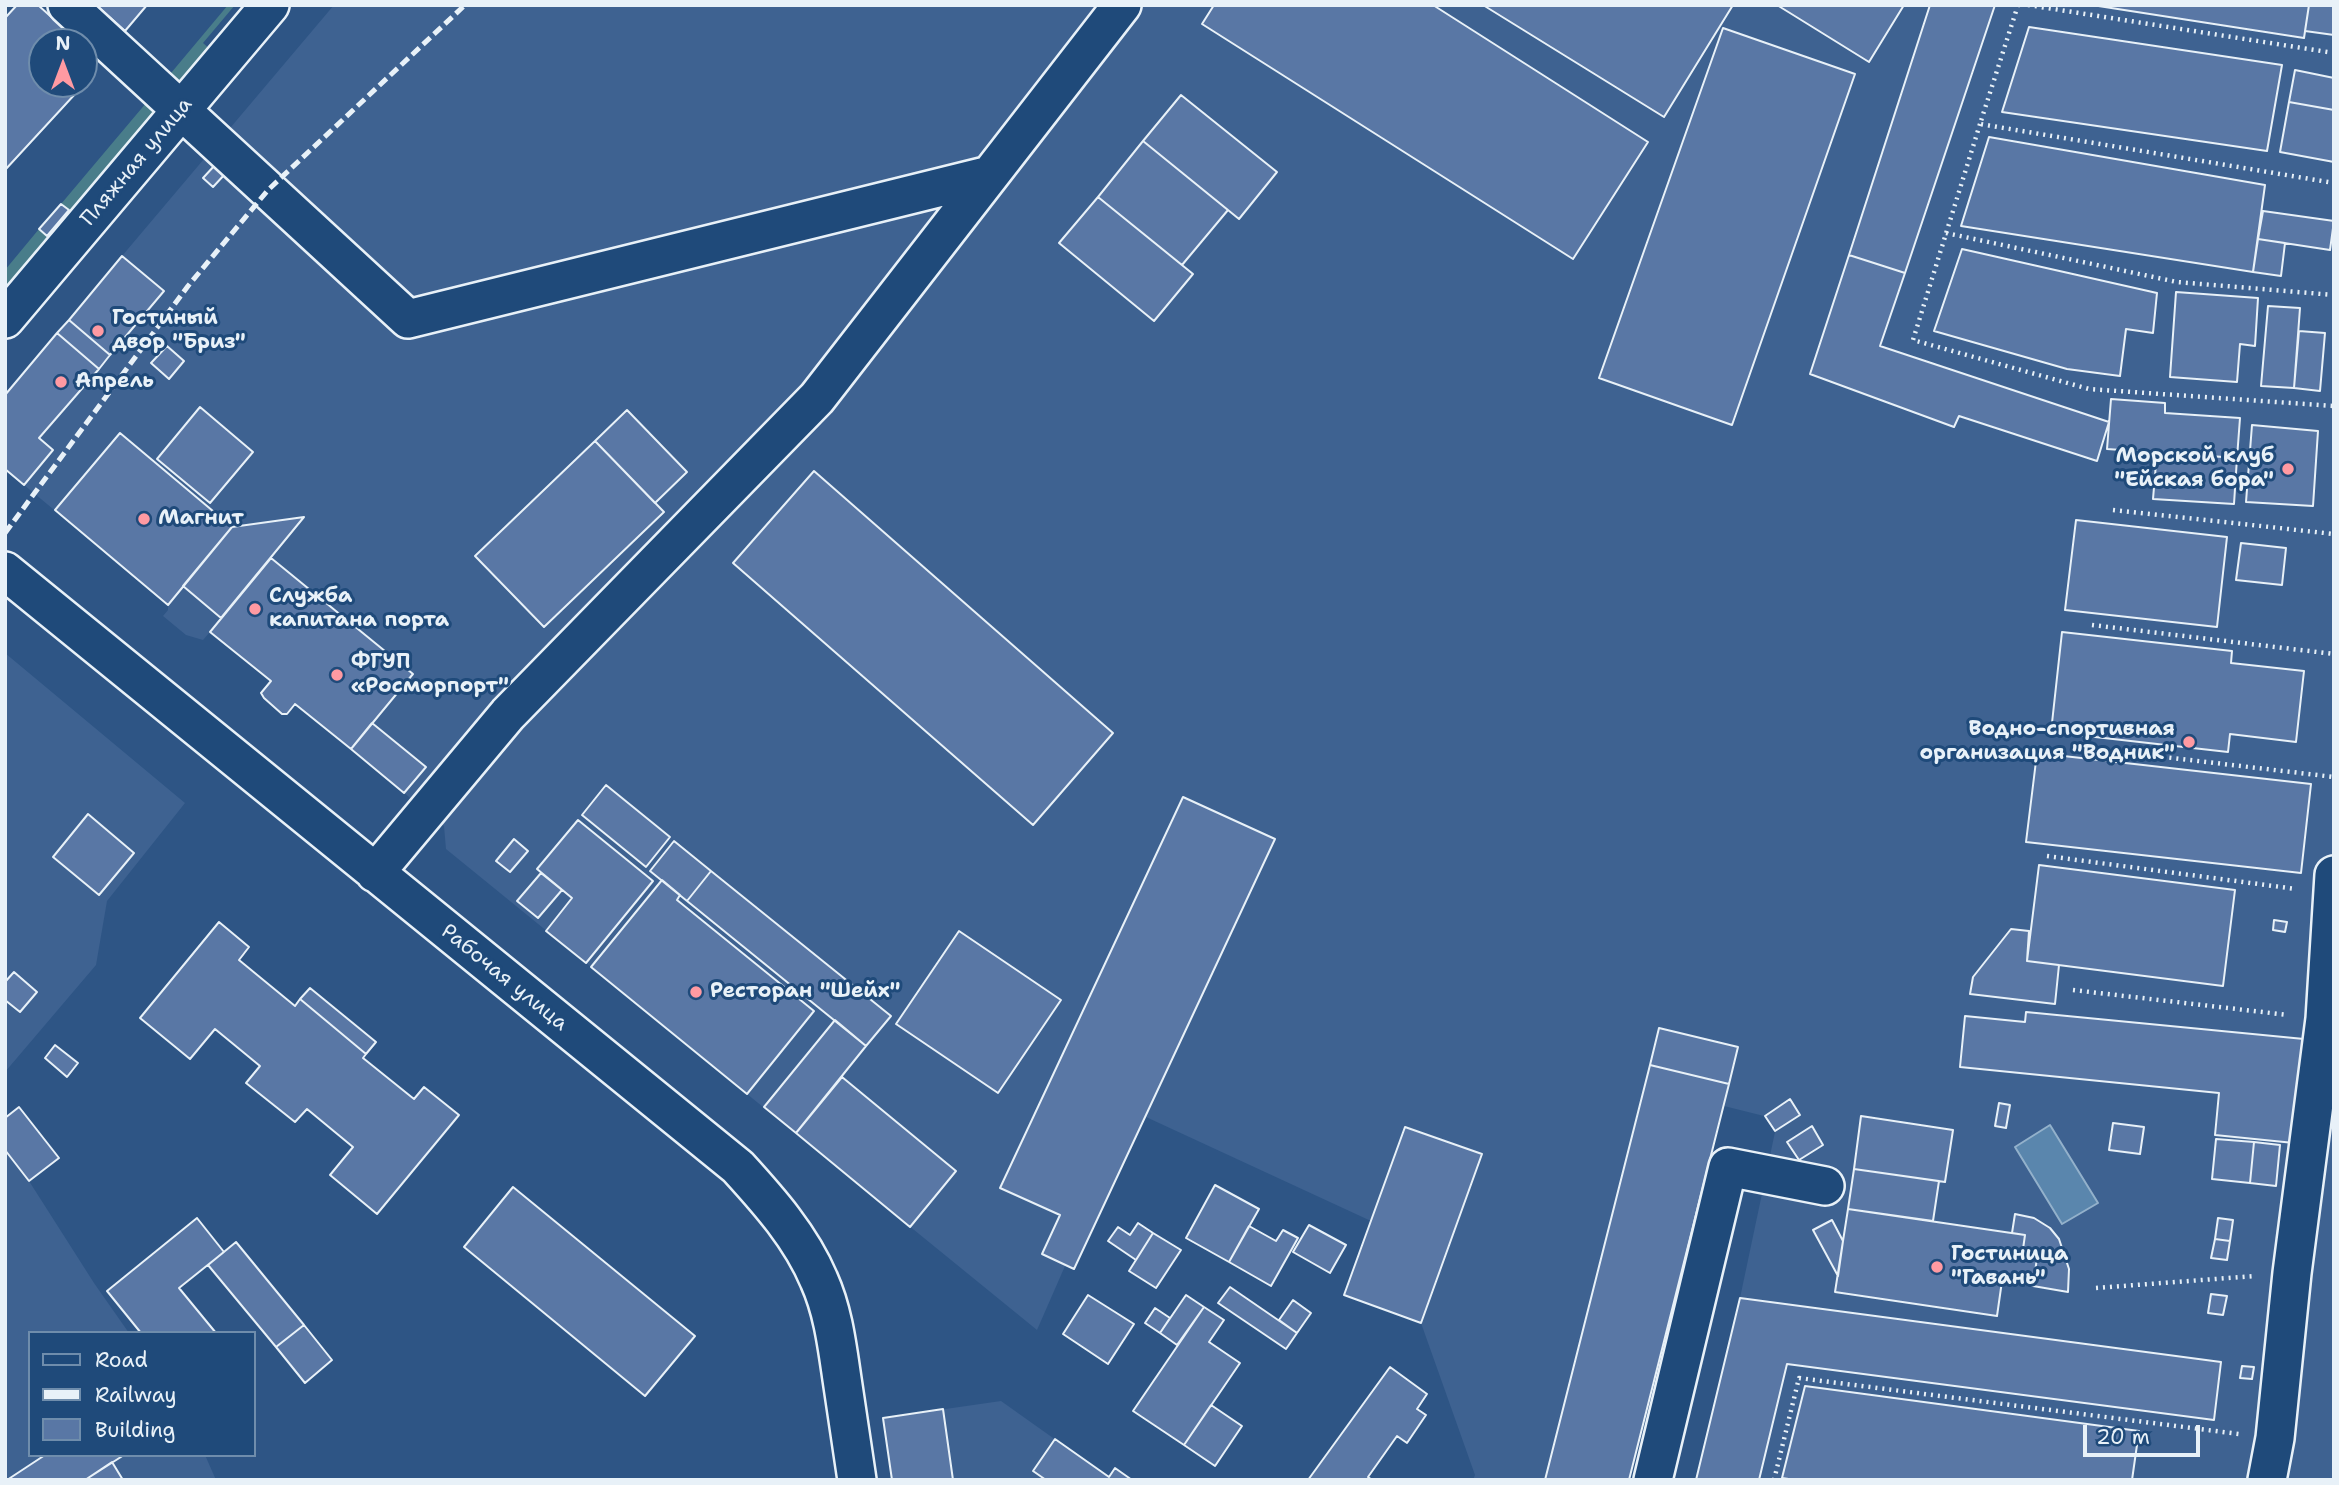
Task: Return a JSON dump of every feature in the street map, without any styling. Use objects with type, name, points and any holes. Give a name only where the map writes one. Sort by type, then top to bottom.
[{"type":"street","points":[[67,5],[408,319],[990,175]]},
{"type":"street","name":"Пляжная улица","points":[[5,319],[270,5]]},
{"type":"street","points":[[375,873],[508,714],[817,398],[1122,5]]},
{"type":"street","name":"Рабочая улица","points":[[5,571],[738,1167],[772,1205],[819,1278],[830,1307],[857,1480]]},
{"type":"street","points":[[2267,1480],[2275,1438],[2292,1273],[2325,1019],[2333,884]]},
{"type":"street","points":[[1653,1480],[1728,1167],[1825,1186]]},
{"type":"path","points":[[2018,5],[1913,340],[2089,389],[2334,406]]},
{"type":"path","points":[[2028,5],[2334,53]]},
{"type":"path","points":[[1980,124],[2334,183]]},
{"type":"path","points":[[1946,233],[2177,282],[2334,295]]},
{"type":"path","points":[[2112,510],[2334,534]]},
{"type":"path","points":[[2092,625],[2334,654]]},
{"type":"path","points":[[2079,747],[2334,777]]},
{"type":"path","points":[[2047,856],[2333,884]]},
{"type":"path","points":[[2073,990],[2325,1019]]},
{"type":"path","points":[[2096,1288],[2292,1273]]},
{"type":"path","points":[[1774,1480],[1799,1378],[2275,1438]]},
{"type":"shaded area","points":[[334,5],[2334,5],[2334,1480],[1696,1480],[1740,1298],[1775,1132],[1764,1116],[1724,1106],[1629,1480],[1473,1480],[1475,1475],[1421,1323],[1344,1295],[1371,1221],[1146,1117],[1074,1269],[1065,1266],[1037,1330],[446,849],[444,826],[296,704],[287,714],[282,714],[261,693],[270,681],[210,632],[203,640],[186,635],[163,616],[168,610],[168,604],[24,485],[53,450],[39,438],[164,292],[122,256]]},
{"type":"shaded area","points":[[5,653],[185,803],[107,901],[96,965],[5,1072]]},
{"type":"shaded area","points":[[2050,1125],[2098,1203],[2062,1224],[2015,1147]]},
{"type":"shaded area","points":[[5,1150],[29,1181],[128,1331],[28,1331],[28,1457],[206,1457],[216,1480],[5,1480]]},
{"type":"shaded area","points":[[1001,1401],[1108,1477],[1115,1468],[1132,1480],[892,1480],[883,1418]]},
{"type":"green space","points":[[228,5],[235,5],[203,43],[213,52],[188,81],[181,82],[171,73]]},
{"type":"green space","points":[[152,96],[162,104],[90,197],[69,210],[61,204]]},
{"type":"green space","points":[[39,229],[47,236],[41,256],[5,298],[5,270]]},
{"type":"building","points":[[17,5],[38,5],[63,28],[28,28],[28,98],[71,98],[5,170],[5,18]]},
{"type":"building","points":[[96,5],[147,5],[125,31]]},
{"type":"building","points":[[1214,5],[1433,5],[1648,142],[1573,259],[1202,24]]},
{"type":"building","points":[[1483,5],[1733,5],[1664,117]]},
{"type":"building","points":[[1777,5],[1904,5],[1869,62]]},
{"type":"building","points":[[1930,5],[1995,5],[1905,273],[1849,255]]},
{"type":"building","points":[[2092,5],[2309,5],[2304,38]]},
{"type":"building","points":[[2309,5],[2334,5],[2334,35],[2305,31]]},
{"type":"building","points":[[2029,27],[2282,65],[2267,151],[2002,112]]},
{"type":"building","points":[[1723,28],[1855,74],[1732,425],[1599,378]]},
{"type":"building","points":[[2295,70],[2334,78],[2334,110],[2289,102]]},
{"type":"building","points":[[1181,95],[1277,172],[1239,219],[1143,141]]},
{"type":"building","points":[[2289,102],[2334,110],[2334,162],[2280,152]]},
{"type":"building","points":[[1989,137],[2265,185],[2253,272],[1961,226]]},
{"type":"building","points":[[1143,141],[1228,210],[1182,265],[1098,197]]},
{"type":"building","points":[[215,165],[225,174],[213,187],[203,178]]},
{"type":"building","points":[[1098,197],[1193,274],[1154,321],[1059,243]]},
{"type":"building","points":[[61,204],[69,210],[47,236],[39,229]]},
{"type":"building","points":[[2263,211],[2334,221],[2330,250],[2258,239]]},
{"type":"building","points":[[2258,239],[2285,243],[2281,276],[2253,272]]},
{"type":"building","points":[[1962,249],[2157,293],[2153,333],[2126,329],[2120,376],[2067,369],[1934,331]]},
{"type":"building","points":[[1849,255],[1905,273],[1880,346],[2109,422],[2097,461],[1959,416],[1954,427],[1810,374]]},
{"type":"building","points":[[122,256],[164,291],[110,355],[69,320]]},
{"type":"building","points":[[2176,292],[2258,298],[2255,346],[2240,344],[2237,382],[2170,377]]},
{"type":"building","points":[[2268,306],[2300,308],[2294,388],[2261,386]]},
{"type":"building","points":[[69,320],[110,355],[99,369],[57,333]]},
{"type":"building","points":[[2299,331],[2325,333],[2320,391],[2294,388]]},
{"type":"building","points":[[57,333],[99,369],[39,438],[53,450],[24,485],[5,469],[5,395]]},
{"type":"building","points":[[167,346],[184,361],[169,379],[151,363]]},
{"type":"building","points":[[2111,399],[2165,403],[2165,413],[2240,418],[2237,458],[2107,449]]},
{"type":"building","points":[[200,407],[253,452],[210,503],[157,459]]},
{"type":"building","points":[[627,410],[687,472],[655,503],[595,441]]},
{"type":"building","points":[[2252,425],[2318,431],[2313,506],[2246,502]]},
{"type":"building","name":"Магнит","points":[[120,433],[232,527],[168,605],[55,510]]},
{"type":"building","points":[[595,441],[664,512],[544,627],[475,556]]},
{"type":"building","points":[[2157,452],[2237,458],[2234,504],[2153,499]]},
{"type":"building","points":[[814,471],[1113,733],[1033,825],[733,563]]},
{"type":"building","points":[[304,517],[221,618],[183,586],[232,527]]},
{"type":"building","points":[[2076,520],[2227,537],[2217,627],[2065,610]]},
{"type":"building","points":[[2241,543],[2286,548],[2282,585],[2236,580]]},
{"type":"building","points":[[271,558],[413,674],[351,749],[295,704],[287,714],[282,714],[261,693],[271,681],[210,632]]},
{"type":"building","points":[[2062,632],[2232,651],[2231,663],[2304,671],[2296,742],[2230,734],[2228,752],[2051,732]]},
{"type":"building","points":[[372,723],[426,767],[404,793],[351,749]]},
{"type":"building","points":[[2037,753],[2311,784],[2301,873],[2026,842]]},
{"type":"building","points":[[606,785],[670,837],[646,867],[582,815]]},
{"type":"building","points":[[1183,797],[1275,839],[1074,1269],[1042,1254],[1060,1215],[1000,1188]]},
{"type":"building","points":[[88,814],[134,853],[99,895],[53,857]]},
{"type":"building","points":[[578,820],[653,881],[586,963],[546,931],[572,898],[537,869]]},
{"type":"building","points":[[514,839],[528,851],[510,872],[496,861]]},
{"type":"building","points":[[674,841],[711,871],[687,901],[650,871]]},
{"type":"building","points":[[2039,865],[2235,890],[2223,986],[2027,961]]},
{"type":"building","points":[[711,871],[891,1016],[866,1046],[687,901]]},
{"type":"building","points":[[541,873],[562,890],[538,918],[517,901]]},
{"type":"building","points":[[662,880],[680,895],[677,900],[814,1011],[747,1094],[591,967]]},
{"type":"building","points":[[2274,920],[2287,922],[2285,932],[2273,930]]},
{"type":"building","points":[[219,922],[249,947],[239,960],[295,1006],[300,999],[366,1054],[363,1058],[414,1099],[424,1087],[459,1115],[377,1214],[330,1175],[353,1147],[307,1109],[295,1122],[246,1083],[260,1066],[215,1029],[190,1059],[140,1018]]},
{"type":"building","points":[[2011,929],[2029,931],[2027,961],[2059,965],[2055,1004],[1970,994],[1973,977]]},
{"type":"building","points":[[959,931],[1061,1000],[998,1093],[896,1024]]},
{"type":"building","points":[[14,972],[37,992],[20,1012],[5,1000],[5,982]]},
{"type":"building","points":[[310,988],[376,1042],[366,1054],[300,999]]},
{"type":"building","points":[[2026,1012],[2304,1039],[2294,1143],[2215,1135],[2219,1093],[1960,1067],[1965,1016],[2025,1022]]},
{"type":"building","points":[[835,1020],[866,1046],[796,1133],[764,1107]]},
{"type":"building","points":[[1659,1028],[1738,1047],[1729,1084],[1650,1065]]},
{"type":"building","points":[[55,1045],[78,1063],[67,1077],[45,1058]]},
{"type":"building","points":[[1650,1065],[1729,1084],[1629,1480],[1545,1480]]},
{"type":"building","points":[[842,1077],[956,1171],[910,1227],[796,1133]]},
{"type":"building","points":[[1790,1099],[1800,1115],[1775,1131],[1765,1116]]},
{"type":"building","points":[[1999,1103],[2010,1105],[2006,1128],[1995,1126]]},
{"type":"building","points":[[19,1107],[59,1158],[29,1181],[5,1150],[5,1118]]},
{"type":"building","points":[[1861,1116],[1953,1130],[1945,1182],[1854,1169]]},
{"type":"building","points":[[2113,1123],[2144,1127],[2140,1154],[2109,1150]]},
{"type":"building","points":[[1812,1126],[1823,1145],[1799,1160],[1787,1142]]},
{"type":"building","points":[[1405,1127],[1482,1154],[1421,1323],[1344,1295]]},
{"type":"building","points":[[2216,1139],[2254,1142],[2250,1183],[2212,1179]]},
{"type":"building","points":[[2254,1142],[2280,1145],[2276,1186],[2250,1183]]},
{"type":"building","points":[[1854,1169],[1939,1181],[1933,1221],[1848,1209]]},
{"type":"building","points":[[1215,1185],[1259,1209],[1229,1262],[1186,1238]]},
{"type":"building","points":[[513,1187],[695,1336],[645,1396],[464,1247]]},
{"type":"building","name":"Гостиница \"Гавань\"","points":[[1848,1209],[2025,1235],[2022,1256],[2037,1258],[2033,1286],[2002,1281],[1997,1316],[1835,1292]]},
{"type":"building","points":[[2015,1214],[2034,1218],[2050,1228],[2059,1239],[2069,1269],[2068,1292],[2033,1286],[2037,1258],[2022,1256],[2025,1235],[2012,1233]]},
{"type":"building","points":[[197,1218],[224,1252],[179,1288],[214,1331],[139,1331],[107,1291]]},
{"type":"building","points":[[2218,1218],[2233,1220],[2230,1241],[2215,1239]]},
{"type":"building","points":[[1832,1220],[1843,1241],[1838,1276],[1813,1230]]},
{"type":"building","points":[[1138,1223],[1153,1233],[1136,1260],[1108,1241],[1118,1227],[1130,1235]]},
{"type":"building","points":[[1309,1225],[1346,1245],[1330,1273],[1293,1252]]},
{"type":"building","points":[[1249,1226],[1276,1241],[1283,1230],[1298,1238],[1271,1286],[1229,1262]]},
{"type":"building","points":[[1153,1233],[1181,1250],[1156,1288],[1129,1271]]},
{"type":"building","points":[[2215,1239],[2230,1241],[2227,1260],[2211,1258]]},
{"type":"building","points":[[236,1242],[304,1325],[276,1347],[208,1265]]},
{"type":"building","points":[[1230,1287],[1297,1333],[1286,1349],[1218,1303]]},
{"type":"building","points":[[2211,1294],[2227,1296],[2223,1315],[2208,1313]]},
{"type":"building","points":[[1088,1295],[1134,1324],[1108,1364],[1063,1334]]},
{"type":"building","points":[[1186,1295],[1204,1307],[1177,1345],[1160,1333]]},
{"type":"building","points":[[1740,1298],[2221,1362],[2214,1420],[1787,1364],[1759,1480],[1696,1480]]},
{"type":"building","points":[[1293,1300],[1311,1313],[1297,1333],[1279,1320]]},
{"type":"building","points":[[1204,1307],[1224,1320],[1209,1342],[1240,1363],[1184,1445],[1133,1411]]},
{"type":"building","points":[[1155,1308],[1170,1318],[1160,1333],[1145,1323]]},
{"type":"building","points":[[304,1325],[332,1360],[305,1383],[276,1347]]},
{"type":"building","points":[[2242,1366],[2254,1367],[2252,1379],[2240,1378]]},
{"type":"building","points":[[1390,1367],[1427,1394],[1417,1409],[1426,1415],[1407,1443],[1397,1436],[1368,1477],[1372,1480],[1308,1480]]},
{"type":"building","points":[[1805,1386],[2139,1431],[2132,1480],[1782,1478]]},
{"type":"building","points":[[1211,1405],[1242,1426],[1215,1466],[1184,1445]]},
{"type":"building","points":[[943,1409],[953,1480],[892,1480],[883,1418]]},
{"type":"building","points":[[1055,1439],[1109,1477],[1115,1468],[1132,1480],[1046,1480],[1033,1471]]},
{"type":"building","points":[[42,1457],[121,1457],[85,1480],[7,1480]]},
{"type":"building","points":[[112,1462],[123,1480],[85,1480]]},
{"type":"railway","points":[[5,533],[188,286],[268,190],[465,5]]},
{"type":"place","name":"Гостиный двор \"Бриз\"","points":[[98,331]]},
{"type":"place","name":"Апрель","points":[[61,382]]},
{"type":"place","name":"Морской клуб \"Ейская бора\"","points":[[2288,469]]},
{"type":"place","name":"Магнит","points":[[144,519]]},
{"type":"place","name":"Служба капитана порта","points":[[255,609]]},
{"type":"place","name":"ФГУП «Росморпорт\"","points":[[337,675]]},
{"type":"place","name":"Водно-спортивная организация \"Водник\"","points":[[2189,742]]},
{"type":"place","name":"Ресторан \"Шейх\"","points":[[696,992]]},
{"type":"place","name":"Гостиница \"Гавань\"","points":[[1937,1267]]}]
